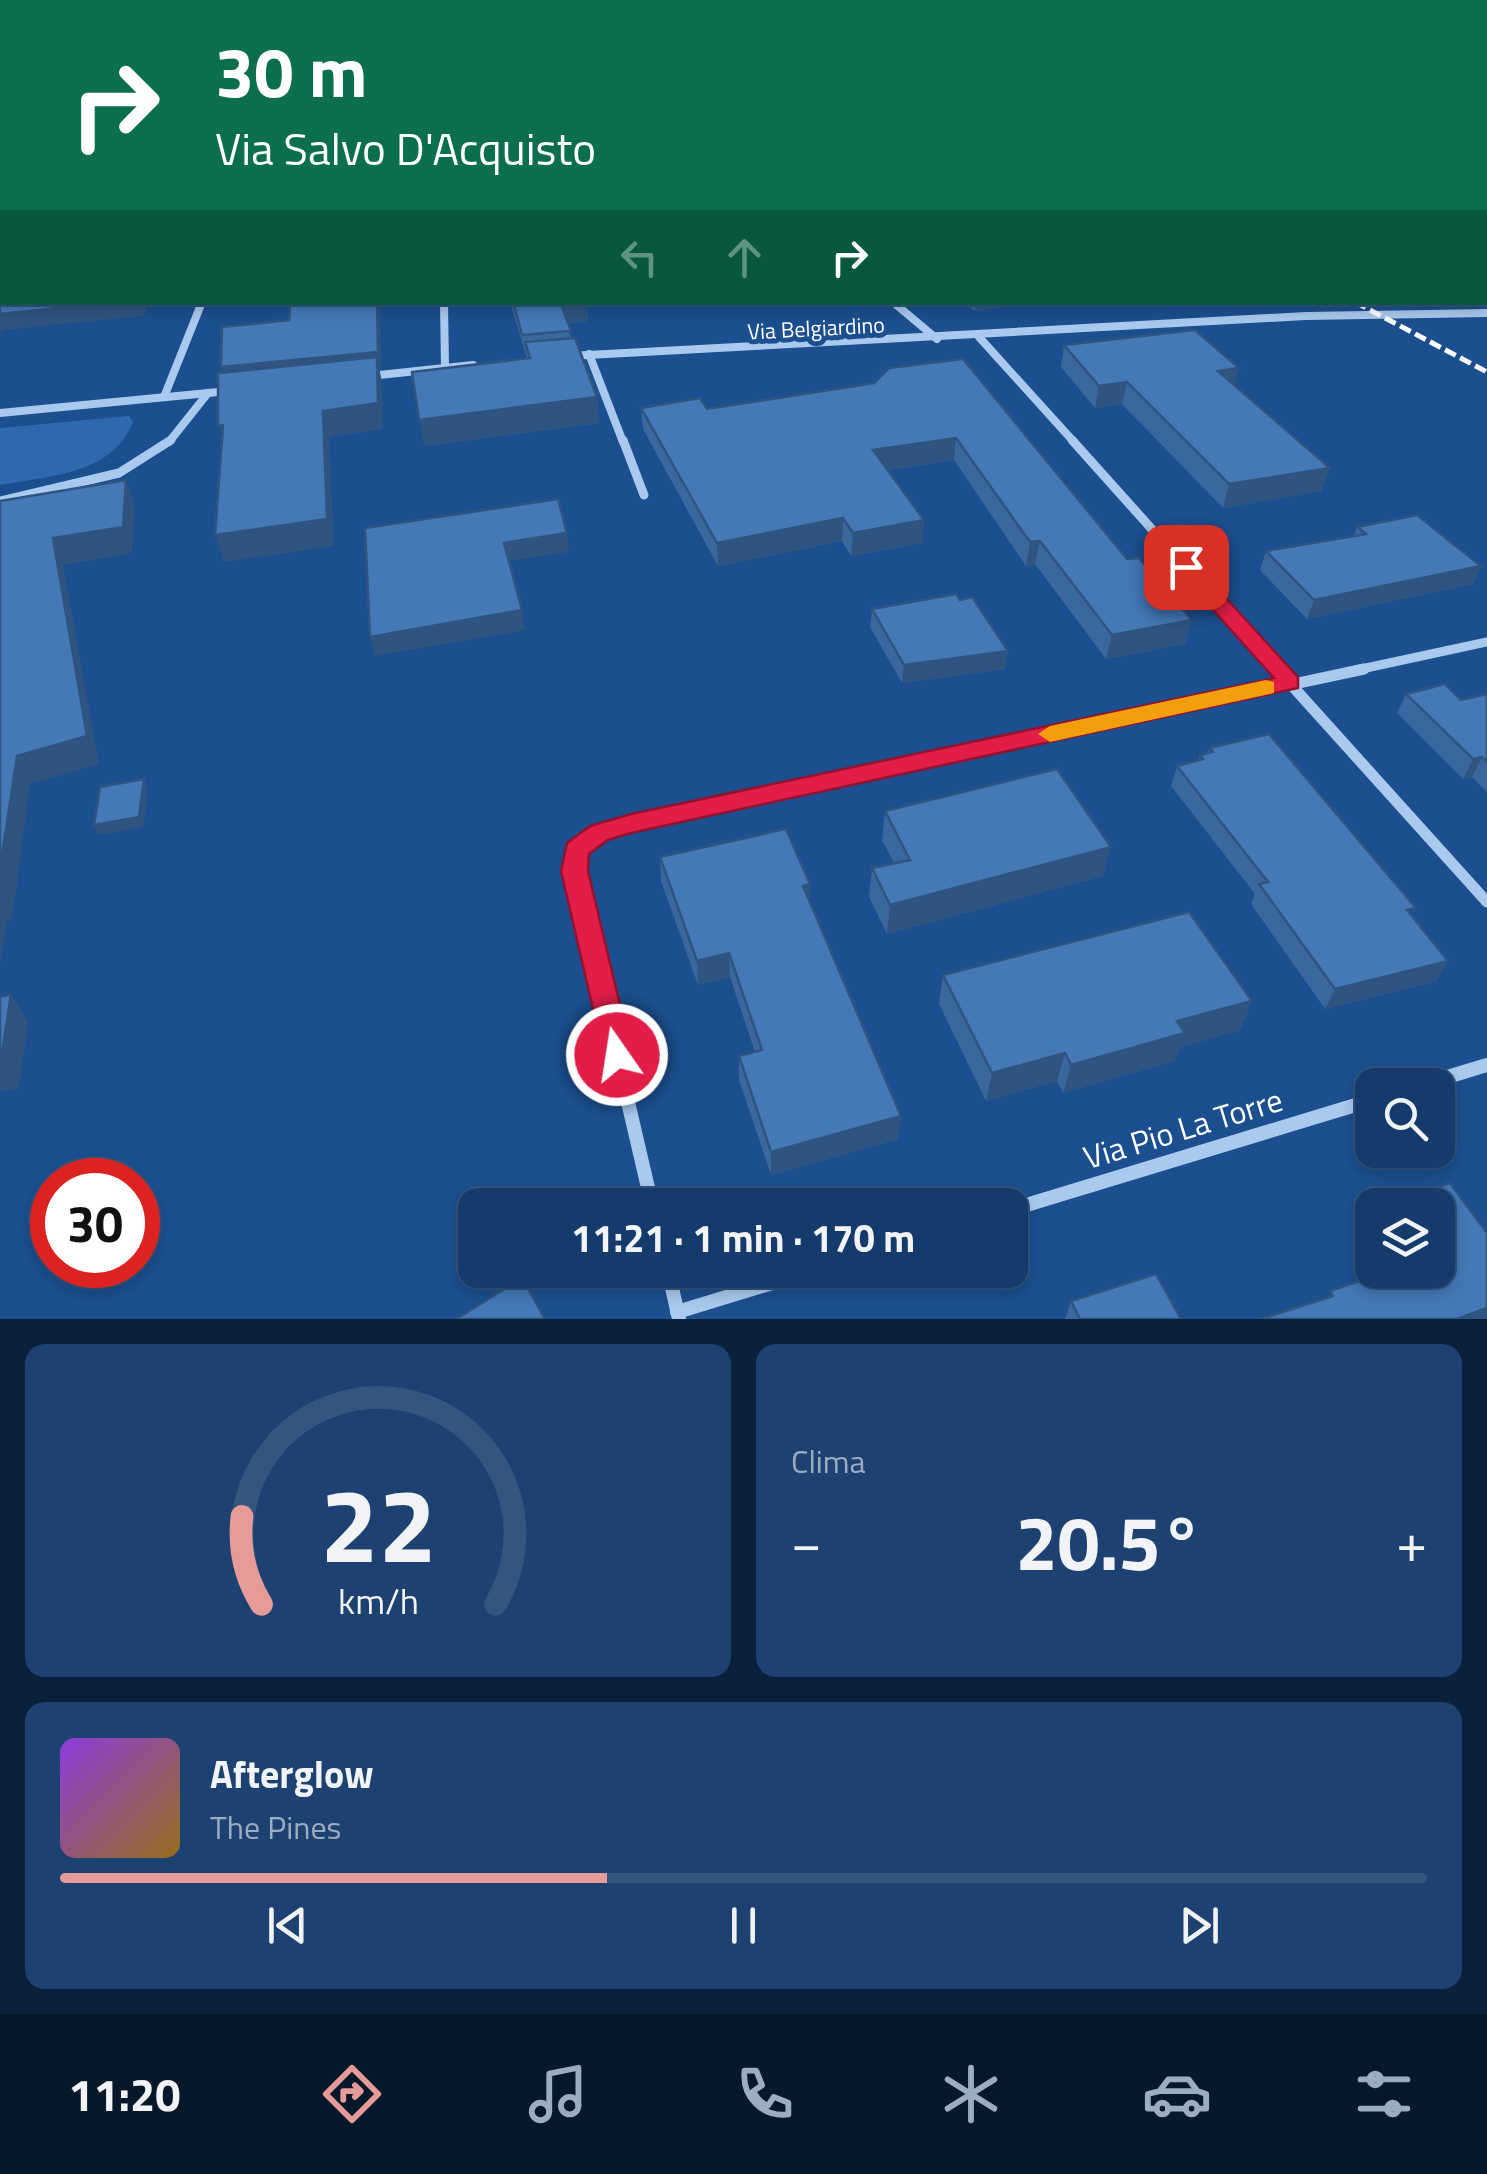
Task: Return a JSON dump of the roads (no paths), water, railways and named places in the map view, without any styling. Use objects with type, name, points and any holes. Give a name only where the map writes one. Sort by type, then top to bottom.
[{"type":"street","points":[[164,397],[201,305]]},
{"type":"street","points":[[444,305],[445,368]]},
{"type":"street","points":[[897,305],[937,340]]},
{"type":"street","name":"Via Belgiardino","points":[[558,356],[937,340],[1306,316],[1487,313]]},
{"type":"street","points":[[979,337],[1487,902]]},
{"type":"street","points":[[589,354],[644,496]]},
{"type":"street","points":[[366,376],[483,364]]},
{"type":"street","points":[[0,413],[248,389]]},
{"type":"street","points":[[0,501],[88,483],[142,463],[180,436],[208,393]]},
{"type":"street","points":[[648,1188],[574,871],[576,850],[600,832],[1487,642]]},
{"type":"street","points":[[1455,1075],[1487,1065]]},
{"type":"street","name":"Via Pio La Torre","points":[[1028,1205],[1355,1105]]},
{"type":"street","points":[[672,1288],[678,1316],[761,1288]]},
{"type":"railway","points":[[1361,305],[1487,372]]}]
